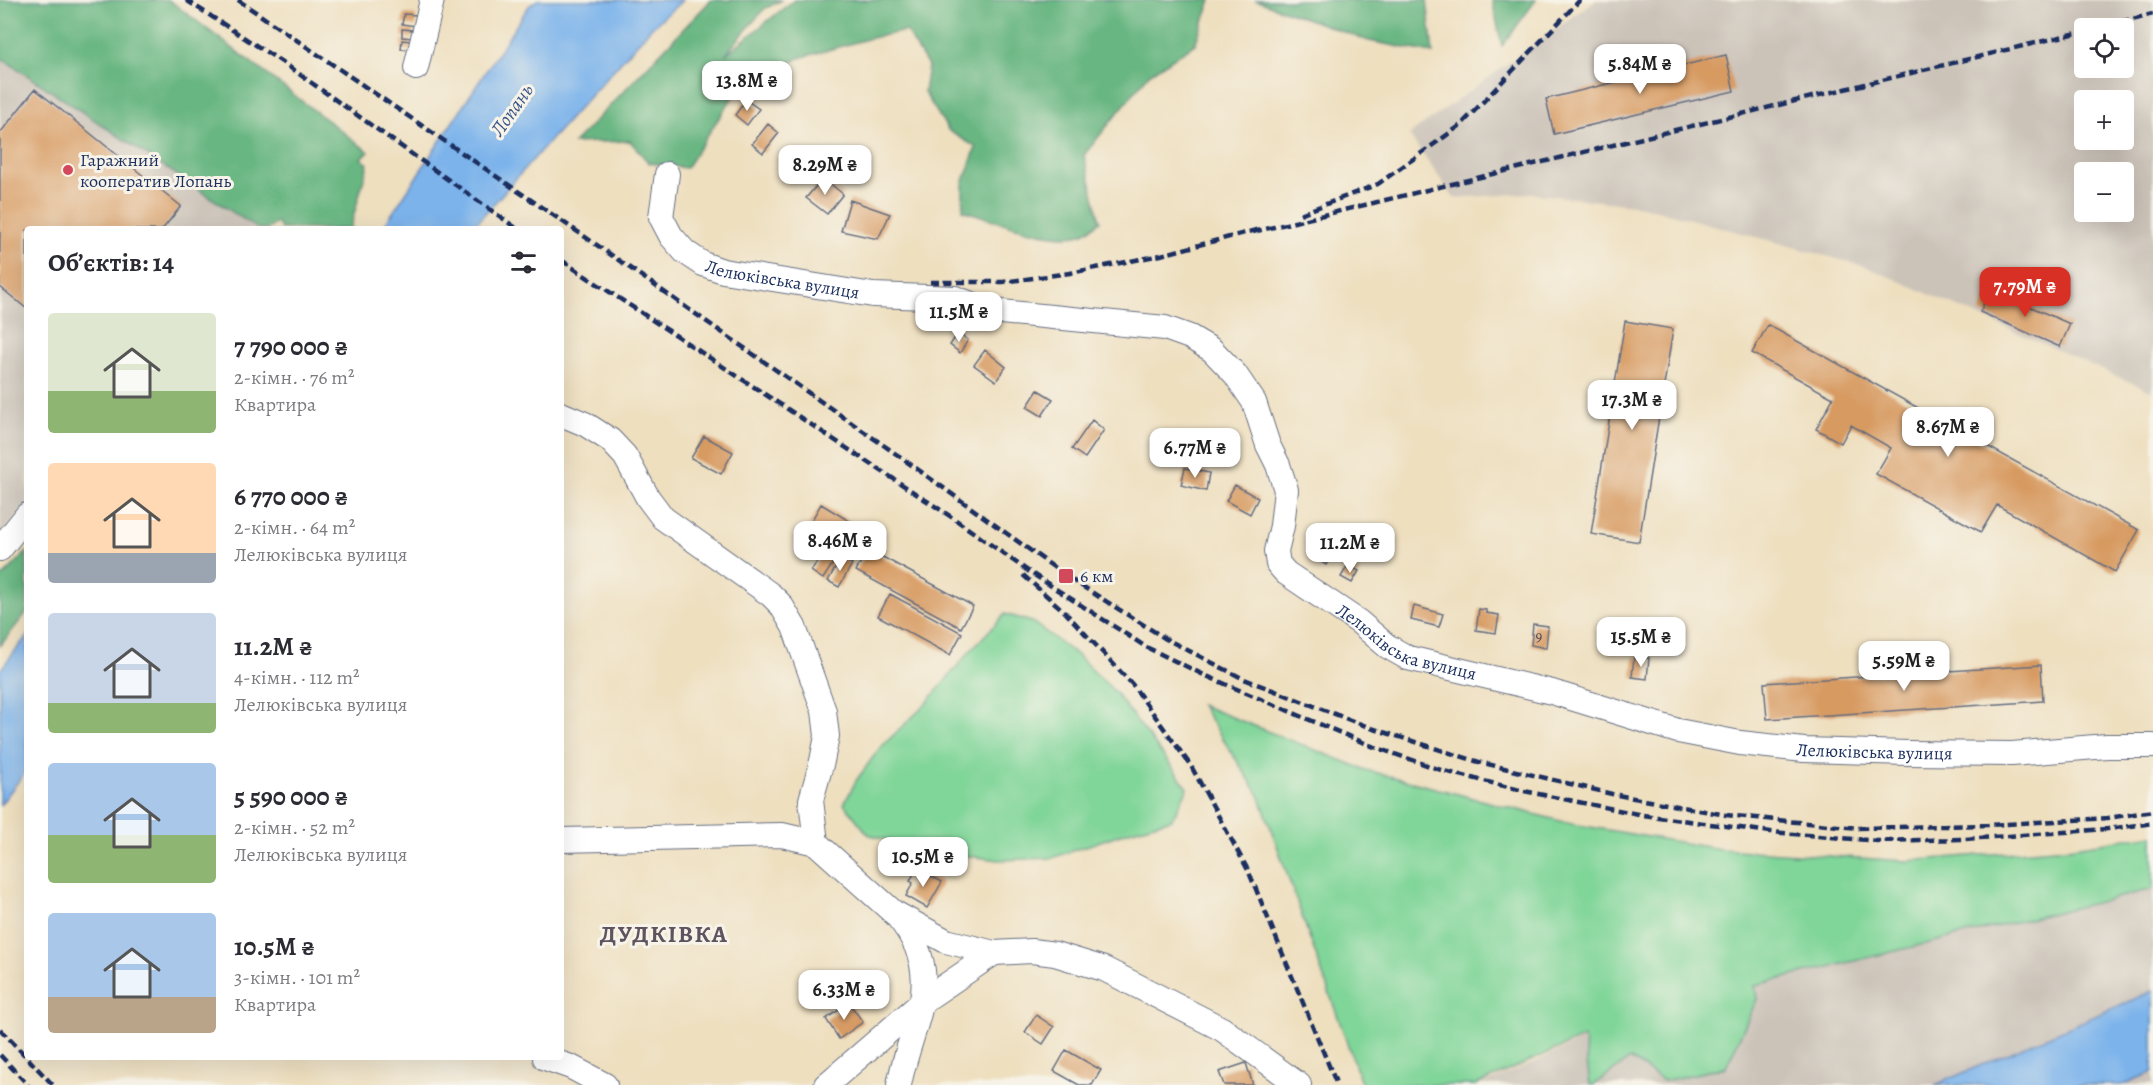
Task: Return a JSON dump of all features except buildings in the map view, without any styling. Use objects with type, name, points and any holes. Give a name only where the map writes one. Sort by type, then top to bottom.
[{"type":"street","points":[[416,68],[432,0]]},
{"type":"street","name":"Лелюківська вулиця","points":[[667,174],[661,217],[671,236],[685,252],[703,264],[723,271],[873,295],[954,298],[991,311],[1165,328],[1190,337],[1212,350],[1235,374],[1254,402],[1286,490],[1282,526],[1276,551],[1278,564],[1286,573],[1359,622],[1387,646],[1408,658],[1552,692],[1678,731],[1740,743],[1804,750],[2012,754],[2107,746],[2153,746]]},
{"type":"street","points":[[564,415],[585,424],[610,440],[625,456],[648,498],[663,518],[771,595],[781,605],[794,627],[817,686],[824,711],[827,736],[811,800],[811,818],[816,843]]},
{"type":"street","points":[[0,549],[24,519]]},
{"type":"street","points":[[564,840],[782,835],[816,843],[894,912],[946,941],[994,953],[1032,951],[1055,954],[1104,969],[1222,1029],[1299,1085]]},
{"type":"street","points":[[894,912],[913,939],[923,970],[923,1002],[898,1085]]},
{"type":"street","points":[[826,1085],[923,1002],[994,953]]},
{"type":"street","points":[[552,1060],[571,1066],[605,1085]]},
{"type":"shaded area","points":[[1596,0],[2153,0],[2153,392],[1867,267],[1642,206],[1529,193],[1454,198],[1409,135]]},
{"type":"shaded area","points":[[0,50],[260,226],[24,226],[24,507],[0,535]]},
{"type":"shaded area","points":[[2153,889],[2153,1085],[1480,1085],[1537,1061],[1635,1014]]},
{"type":"green space","points":[[0,0],[169,0],[369,152],[361,158],[368,164],[351,226],[279,226],[277,222],[272,226],[254,226],[0,57]]},
{"type":"green space","points":[[711,0],[782,0],[764,9],[725,55],[794,0],[1211,0],[1195,44],[1149,74],[1084,155],[1100,221],[1081,234],[1069,236],[1022,229],[963,210],[963,184],[976,147],[949,131],[924,92],[928,66],[906,31],[799,58],[736,92],[686,168],[649,163],[630,141],[574,143]]},
{"type":"green space","points":[[1255,0],[1427,0],[1433,53],[1369,41]]},
{"type":"green space","points":[[1492,0],[1536,0],[1502,46]]},
{"type":"green space","points":[[24,555],[24,616],[0,646],[0,579]]},
{"type":"green space","points":[[1005,614],[1032,622],[1077,655],[1114,691],[1188,788],[1172,819],[1129,831],[1052,858],[999,860],[917,849],[868,834],[844,804],[856,781],[879,749],[925,705]]},
{"type":"green space","points":[[1201,705],[1366,770],[1572,824],[1720,849],[1907,861],[2067,848],[2153,835],[2153,889],[1755,985],[1757,999],[1726,1067],[1664,1081],[1630,1059],[1594,1085],[1590,1085],[1584,1037],[1476,1085],[1362,1085],[1259,795]]},
{"type":"water","name":"Лопань","points":[[537,0],[683,0],[651,28],[474,226],[384,226],[529,6]]},
{"type":"water","points":[[24,640],[24,774],[0,805],[0,670]]},
{"type":"water","points":[[2153,991],[2153,1072],[2122,1085],[1935,1085]]},
{"type":"railway","points":[[186,0],[285,64],[513,226]]},
{"type":"railway","points":[[238,0],[594,243],[1066,576],[1166,639],[1244,679],[1371,728],[1479,762],[1612,794],[1726,815],[1858,828],[1988,825],[2108,818],[2153,811]]},
{"type":"railway","points":[[1300,214],[1378,184],[1461,125],[1580,0]]},
{"type":"railway","points":[[2134,19],[2153,14]]},
{"type":"railway","points":[[1253,232],[2074,34]]},
{"type":"railway","points":[[930,282],[1003,282],[1070,273],[1161,255],[1260,229]]},
{"type":"railway","points":[[564,262],[1146,647],[1204,675],[1369,745],[1444,771],[1524,791],[1643,815],[1771,832],[1878,841],[1965,839],[2108,829],[2153,823]]},
{"type":"railway","points":[[1023,575],[1064,611],[1132,684],[1191,766],[1248,870],[1337,1085]]},
{"type":"railway","points":[[0,1029],[24,1054]]},
{"type":"railway","points":[[0,1055],[28,1085]]},
{"type":"railway","points":[[29,1060],[53,1085]]},
{"type":"place","name":"Гаражний кооператив Лопань","points":[[68,170]]},
{"type":"place","name":"6 км","points":[[1066,576]]},
{"type":"district","name":"ДУДКІВКА","points":[[664,934]]}]
